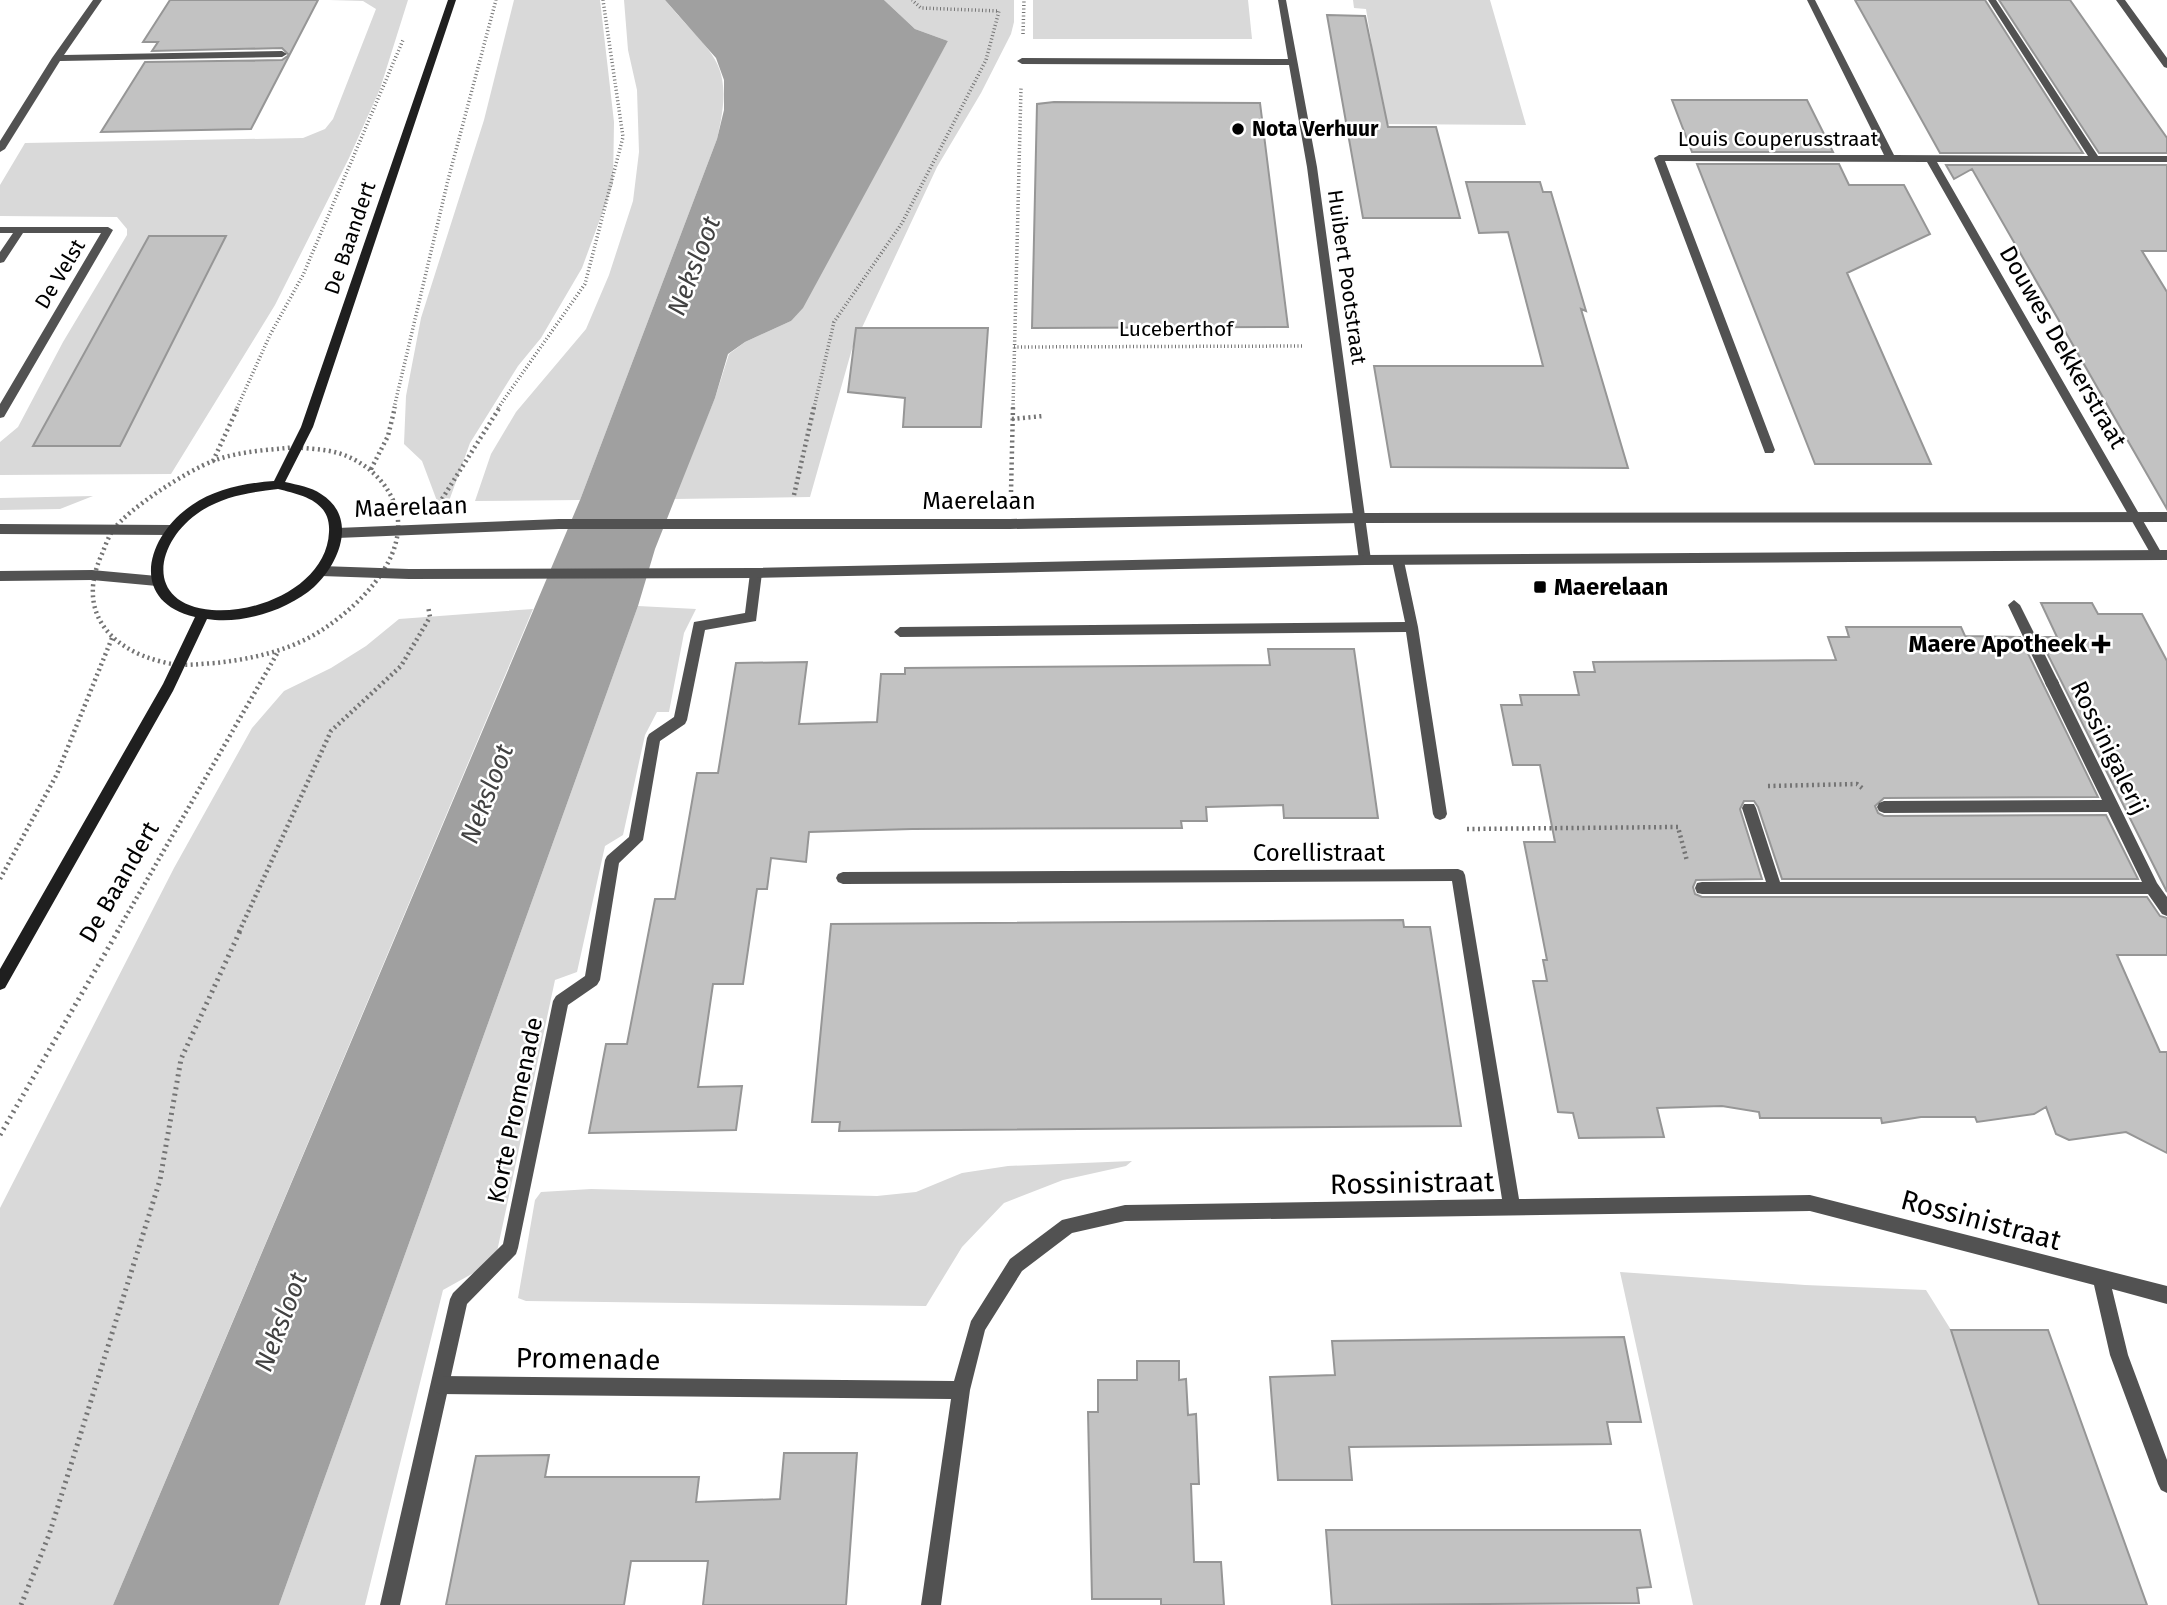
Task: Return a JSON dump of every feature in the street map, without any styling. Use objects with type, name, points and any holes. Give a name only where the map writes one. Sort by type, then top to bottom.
[{"type":"main road","name":"De Baandert","points":[[278,485],[307,427],[452,0]]},
{"type":"main road","points":[[278,485],[315,495],[327,505],[335,518],[337,533],[333,552],[321,571],[298,592],[268,608],[236,616],[203,615],[177,606],[159,590],[154,569],[171,530],[197,508],[223,495],[250,487],[278,485]]},
{"type":"main road","points":[[0,983],[168,687],[203,615]]},
{"type":"street","points":[[1,147],[57,58],[98,0]]},
{"type":"street","name":"Huibert Pootstraat","points":[[1282,0],[1291,62],[1312,167],[1365,560]]},
{"type":"street","points":[[1811,0],[1890,158]]},
{"type":"street","points":[[1992,0],[2094,158]]},
{"type":"street","points":[[2120,0],[2167,65]]},
{"type":"street","points":[[57,58],[282,54]]},
{"type":"street","points":[[1022,61],[1291,62]]},
{"type":"street","name":"Louis Couperusstraat","points":[[1769,450],[1660,158],[2167,159]]},
{"type":"street","name":"Douwes Dekkerstraat","points":[[1931,159],[2136,517],[2162,555]]},
{"type":"street","name":"De Velst","points":[[0,230],[108,230],[0,414]]},
{"type":"street","points":[[0,260],[20,230]]},
{"type":"street","name":"Maerelaan","points":[[337,533],[559,524],[1010,524],[1361,518],[2167,517]]},
{"type":"street","points":[[0,529],[171,530]]},
{"type":"street","points":[[321,571],[409,574],[756,573],[1365,560],[2162,555]]},
{"type":"street","points":[[1398,561],[1412,627],[1440,814]]},
{"type":"street","name":"Korte Promenade","points":[[440,1385],[458,1299],[510,1248],[561,1001],[592,980],[612,860],[636,840],[654,738],[680,720],[699,626],[751,617],[756,573]]},
{"type":"street","points":[[0,576],[92,575],[157,581]]},
{"type":"street","name":"Rossinigalerij","points":[[2014,605],[2152,888],[2167,909]]},
{"type":"street","points":[[900,632],[1412,627]]},
{"type":"street","points":[[1884,807],[2112,806]]},
{"type":"street","points":[[1749,808],[1775,888]]},
{"type":"street","name":"Corellistraat","points":[[844,878],[1458,875],[1512,1208]]},
{"type":"street","points":[[1702,888],[2152,888]]},
{"type":"street","name":"Rossinistraat","points":[[931,1605],[961,1390],[977,1327],[1016,1265],[1068,1226],[1125,1213],[1810,1203],[2167,1295]]},
{"type":"street","points":[[2101,1279],[2119,1355],[2167,1484]]},
{"type":"street","points":[[390,1605],[440,1385]]},
{"type":"street","name":"Promenade","points":[[440,1385],[961,1390]]},
{"type":"path","points":[[395,504],[392,494],[371,468],[388,436],[448,180],[496,0]]},
{"type":"path","points":[[424,528],[493,416],[585,284],[623,137],[603,0]]},
{"type":"path","points":[[787,524],[834,322],[902,223],[986,60],[999,11],[921,8],[912,0]]},
{"type":"path","points":[[1010,524],[1024,0]]},
{"type":"path","name":"De Baandert","points":[[213,461],[271,335],[303,275],[407,31]]},
{"type":"path","name":"Luceberthof","points":[[1014,347],[1337,346]]},
{"type":"path","points":[[1012,419],[1043,416]]},
{"type":"path","points":[[21,1605],[49,1535],[160,1180],[181,1059],[331,731],[401,666],[430,617],[429,606],[404,608],[409,574]]},
{"type":"path","points":[[0,880],[57,774],[112,638],[100,621],[93,602]]},
{"type":"path","name":"De Baandert","points":[[0,1135],[278,651],[323,630],[360,602]]},
{"type":"path","points":[[1749,808],[1769,785],[1857,784],[1884,807]]},
{"type":"path","points":[[1466,829],[1678,827],[1690,873],[1702,888]]},
{"type":"shaded area","points":[[329,0],[408,0],[380,89],[349,158],[275,305],[171,474],[0,475],[0,442],[18,427],[63,342],[127,235],[127,229],[117,217],[0,216],[0,185],[25,143],[303,138],[325,129],[333,119],[376,9],[363,1]]},
{"type":"shaded area","points":[[514,0],[600,0],[614,122],[613,184],[582,268],[541,338],[518,366],[470,443],[449,501],[437,501],[422,461],[404,444],[406,396],[421,318],[484,120]]},
{"type":"shaded area","points":[[624,0],[665,0],[716,61],[723,92],[717,139],[580,500],[475,501],[491,454],[516,412],[586,329],[609,275],[633,201],[639,152],[637,90],[628,50]]},
{"type":"shaded area","points":[[884,0],[1014,0],[1014,22],[1011,34],[981,93],[937,167],[852,349],[810,497],[673,499],[715,398],[729,354],[745,342],[791,321],[948,41],[915,29]]},
{"type":"shaded area","points":[[1033,0],[1248,0],[1252,39],[1033,39]]},
{"type":"shaded area","points":[[1353,0],[1490,0],[1526,125],[1377,124],[1385,110],[1378,78],[1368,78],[1372,46],[1366,9],[1354,8]]},
{"type":"shaded area","points":[[93,496],[60,509],[0,510],[0,498]]},
{"type":"shaded area","points":[[638,606],[696,609],[684,633],[669,712],[657,712],[645,735],[623,835],[605,846],[577,972],[555,980],[495,1261],[443,1290],[365,1605],[279,1605]]},
{"type":"shaded area","points":[[533,609],[113,1605],[0,1605],[0,1208],[174,868],[252,728],[284,691],[331,668],[366,646],[399,619]]},
{"type":"shaded area","points":[[1132,1161],[1126,1166],[1063,1180],[1004,1203],[962,1247],[926,1306],[526,1301],[518,1298],[535,1200],[541,1192],[591,1189],[877,1196],[916,1192],[962,1173],[1008,1166]]},
{"type":"shaded area","points":[[1620,1272],[1805,1285],[1926,1290],[1951,1330],[2040,1605],[1693,1605]]},
{"type":"water","name":"Neksloot","points":[[665,0],[884,0],[915,29],[948,41],[803,308],[791,321],[745,342],[728,354],[715,398],[655,549],[638,606],[279,1605],[113,1605],[580,500],[717,139],[724,110],[724,80],[716,58]]},
{"type":"building","points":[[170,0],[318,0],[251,129],[101,132],[145,62],[282,60],[289,55],[282,48],[152,51],[158,42],[143,42]]},
{"type":"building","points":[[1855,0],[1985,0],[2083,153],[1940,153]]},
{"type":"building","points":[[1999,0],[2070,0],[2167,138],[2167,153],[2099,153]]},
{"type":"building","points":[[1327,15],[1365,16],[1388,127],[1436,127],[1460,218],[1363,218]]},
{"type":"building","points":[[1672,100],[1807,100],[1833,152],[1692,152]]},
{"type":"building","points":[[1260,103],[1288,327],[1032,328],[1037,104]]},
{"type":"building","points":[[1697,164],[1839,164],[1849,185],[1904,185],[1930,234],[1847,273],[1931,464],[1815,464]]},
{"type":"building","points":[[1946,165],[2167,165],[2167,251],[2142,251],[2167,292],[2167,509],[1972,169],[1954,179]]},
{"type":"building","points":[[1466,182],[1540,182],[1543,192],[1551,192],[1586,311],[1581,309],[1628,468],[1391,467],[1374,366],[1543,366],[1508,232],[1479,233]]},
{"type":"building","points":[[149,236],[226,236],[120,446],[33,446]]},
{"type":"building","points":[[856,328],[988,328],[981,427],[903,427],[905,398],[848,392]]},
{"type":"building","points":[[2041,603],[2092,603],[2098,614],[2142,614],[2167,661],[2167,892],[2039,637],[2057,637]]},
{"type":"building","points":[[1846,627],[1961,627],[1965,636],[2020,637],[2098,797],[1884,798],[1875,806],[1878,813],[1884,816],[2106,815],[2138,879],[1782,879],[1758,807],[1754,801],[1744,801],[1740,809],[1762,879],[1696,880],[1693,887],[1695,894],[1702,897],[2147,897],[2160,916],[2167,918],[2167,955],[2117,955],[2160,1052],[2167,1052],[2167,1153],[2126,1132],[2069,1140],[2056,1134],[2046,1107],[2034,1114],[1977,1122],[1975,1117],[1921,1117],[1882,1123],[1881,1118],[1760,1118],[1759,1112],[1722,1106],[1657,1108],[1664,1137],[1579,1138],[1573,1113],[1558,1112],[1533,981],[1547,981],[1543,960],[1547,960],[1524,842],[1555,842],[1540,765],[1513,765],[1501,705],[1522,705],[1520,695],[1579,695],[1574,672],[1595,672],[1593,662],[1836,660],[1828,637],[1849,637]]},
{"type":"building","points":[[1268,649],[1354,649],[1378,818],[1284,818],[1283,805],[1206,807],[1207,821],[1181,821],[1182,828],[809,832],[806,862],[771,858],[767,889],[757,889],[743,984],[713,984],[698,1087],[742,1086],[736,1130],[589,1133],[606,1044],[627,1044],[655,899],[675,899],[697,773],[718,773],[736,663],[807,662],[799,724],[877,722],[881,674],[905,674],[905,668],[1270,665]]},
{"type":"building","points":[[1403,920],[1404,927],[1430,927],[1461,1126],[839,1131],[840,1122],[812,1122],[831,924]]},
{"type":"building","points":[[1951,1330],[2048,1330],[2147,1605],[2039,1605]]},
{"type":"building","points":[[1624,1337],[1641,1422],[1607,1422],[1611,1444],[1349,1447],[1352,1480],[1278,1480],[1270,1377],[1335,1375],[1332,1341]]},
{"type":"building","points":[[1137,1361],[1179,1361],[1179,1380],[1186,1379],[1188,1415],[1196,1414],[1199,1484],[1191,1484],[1194,1562],[1221,1562],[1224,1605],[1161,1605],[1161,1599],[1092,1599],[1088,1412],[1098,1412],[1098,1380],[1137,1380]]},
{"type":"building","points":[[784,1453],[857,1453],[846,1605],[703,1605],[708,1561],[631,1561],[624,1605],[446,1605],[476,1456],[549,1455],[545,1477],[699,1477],[696,1502],[780,1499]]},
{"type":"building","points":[[1326,1530],[1640,1530],[1651,1587],[1637,1588],[1639,1603],[1332,1605]]},
{"type":"place","name":"Nota Verhuur","points":[[1238,129]]},
{"type":"place","name":"Maerelaan","points":[[1540,587]]},
{"type":"place","name":"Maere Apotheek","points":[[2101,644]]}]
